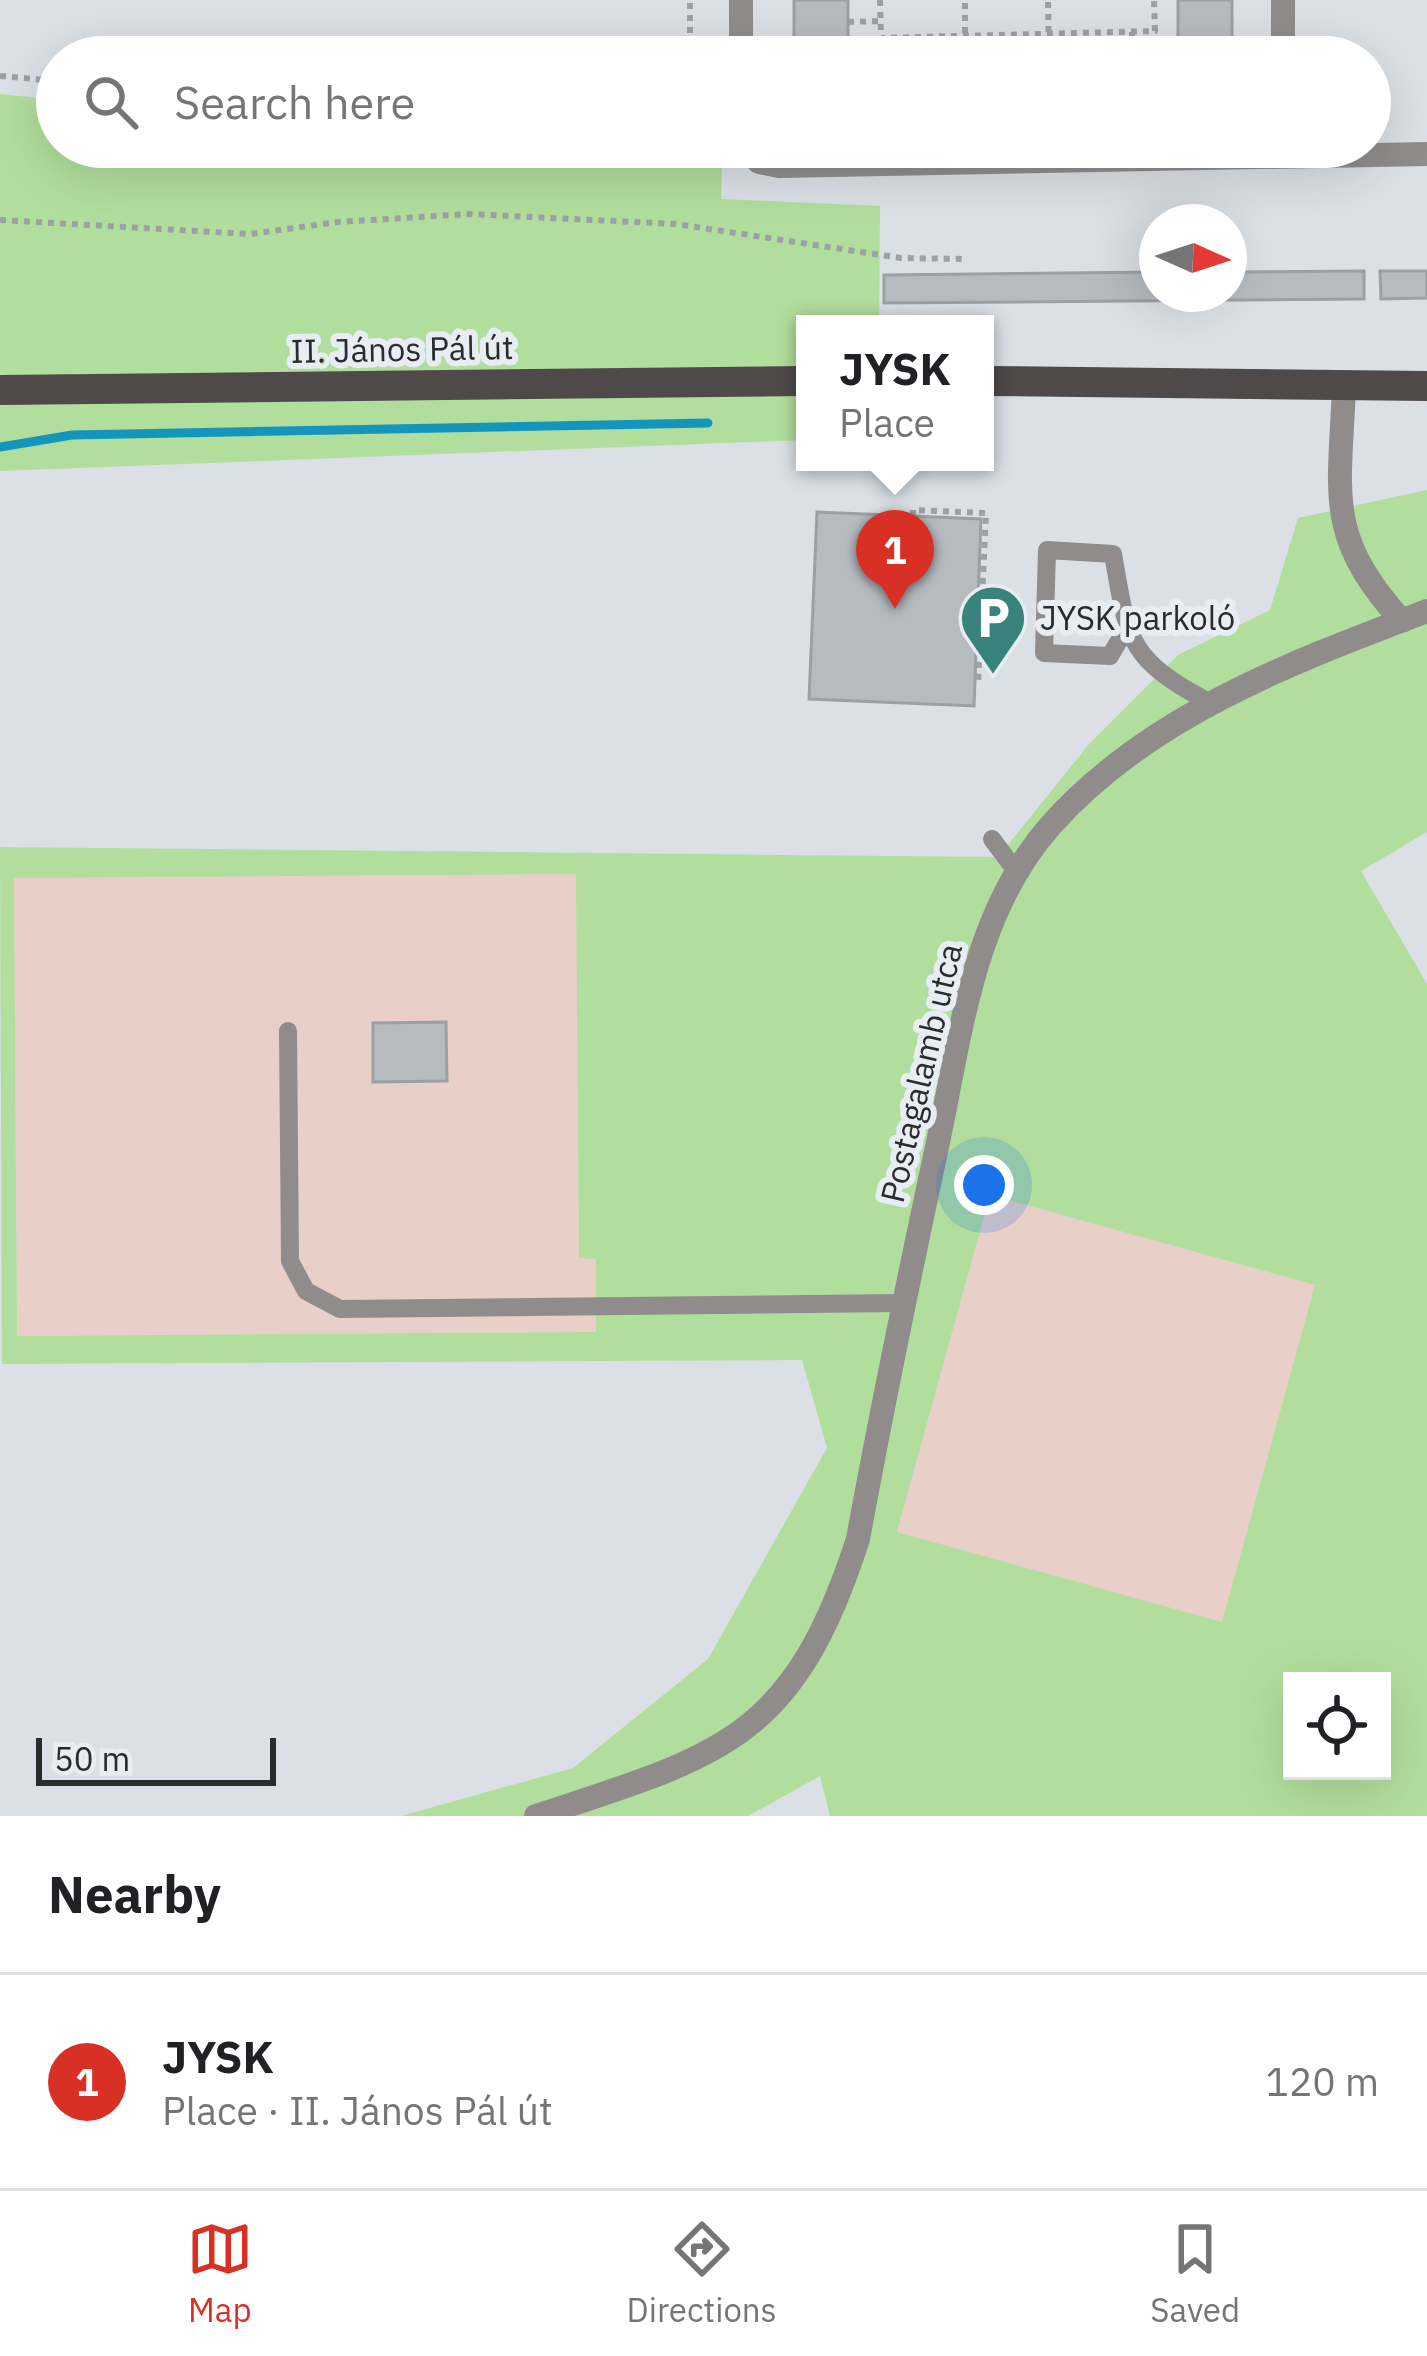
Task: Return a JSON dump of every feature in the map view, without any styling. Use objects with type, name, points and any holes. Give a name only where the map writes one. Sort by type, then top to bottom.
[{"type":"main road","name":"II. János Pál út","points":[[0,390],[796,381]]},
{"type":"main road","points":[[994,381],[1427,386]]},
{"type":"street","points":[[741,0],[741,36]]},
{"type":"street","points":[[1275,36],[1283,0]]},
{"type":"street","points":[[1391,154],[1427,154]]},
{"type":"street","points":[[1344,386],[1340,515],[1361,576],[1402,621]]},
{"type":"street","name":"Postagalamb utca","points":[[536,1816],[677,1770],[715,1751],[753,1724],[800,1675],[841,1591],[858,1540],[953,1050],[990,923],[1016,871],[1052,824],[1114,767],[1209,701],[1427,611]]},
{"type":"lane","points":[[1126,629],[1110,656],[1044,653],[1047,550],[1113,554],[1126,629],[1158,675],[1209,701]]},
{"type":"lane","points":[[992,839],[1016,871]]},
{"type":"lane","points":[[288,1031],[290,1261],[306,1292],[340,1310],[902,1304]]},
{"type":"path","points":[[690,0],[690,36]]},
{"type":"path","points":[[880,0],[880,36]]},
{"type":"path","points":[[965,3],[965,36],[1155,32],[1154,0]]},
{"type":"path","points":[[1048,2],[1049,34]]},
{"type":"path","points":[[848,22],[880,21]]},
{"type":"path","points":[[0,76],[36,79]]},
{"type":"path","points":[[0,220],[250,234],[338,222],[469,214],[676,224],[902,259],[965,259]]},
{"type":"path","points":[[913,516],[913,510],[986,513],[978,683]]},
{"type":"shaded area","points":[[577,874],[579,1257],[596,1258],[597,1332],[17,1336],[14,877]]},
{"type":"shaded area","points":[[990,1195],[1315,1285],[1222,1623],[897,1532]]},
{"type":"green space","points":[[0,94],[36,98],[36,168],[722,168],[721,199],[880,206],[879,315],[796,315],[796,440],[0,471]]},
{"type":"green space","points":[[1427,490],[1427,832],[1361,871],[1427,984],[1427,1816],[830,1816],[820,1776],[748,1816],[401,1816],[573,1768],[708,1659],[827,1448],[802,1360],[2,1364],[0,847],[998,857],[1090,743],[1178,655],[1270,610],[1298,518]],"holes":[[[576,874],[579,1258],[596,1259],[596,1332],[17,1336],[14,878]],[[990,1195],[1315,1285],[1222,1622],[897,1532]]]},
{"type":"building","points":[[794,0],[848,0],[848,36],[794,36]]},
{"type":"building","points":[[1178,0],[1232,0],[1232,36],[1178,36]]},
{"type":"building","points":[[1364,271],[1364,299],[1247,300],[1247,272]]},
{"type":"building","points":[[1380,271],[1427,271],[1427,298],[1381,299]]},
{"type":"building","points":[[1139,272],[1139,301],[884,303],[884,275]]},
{"type":"building","points":[[817,512],[981,519],[974,706],[809,699]]},
{"type":"building","points":[[446,1022],[447,1081],[373,1082],[373,1023]]},
{"type":"waterway","points":[[0,447],[72,435],[708,423]]},
{"type":"place","name":"JYSK","points":[[895,609]]},
{"type":"place","name":"JYSK parkoló","points":[[993,677]]}]
